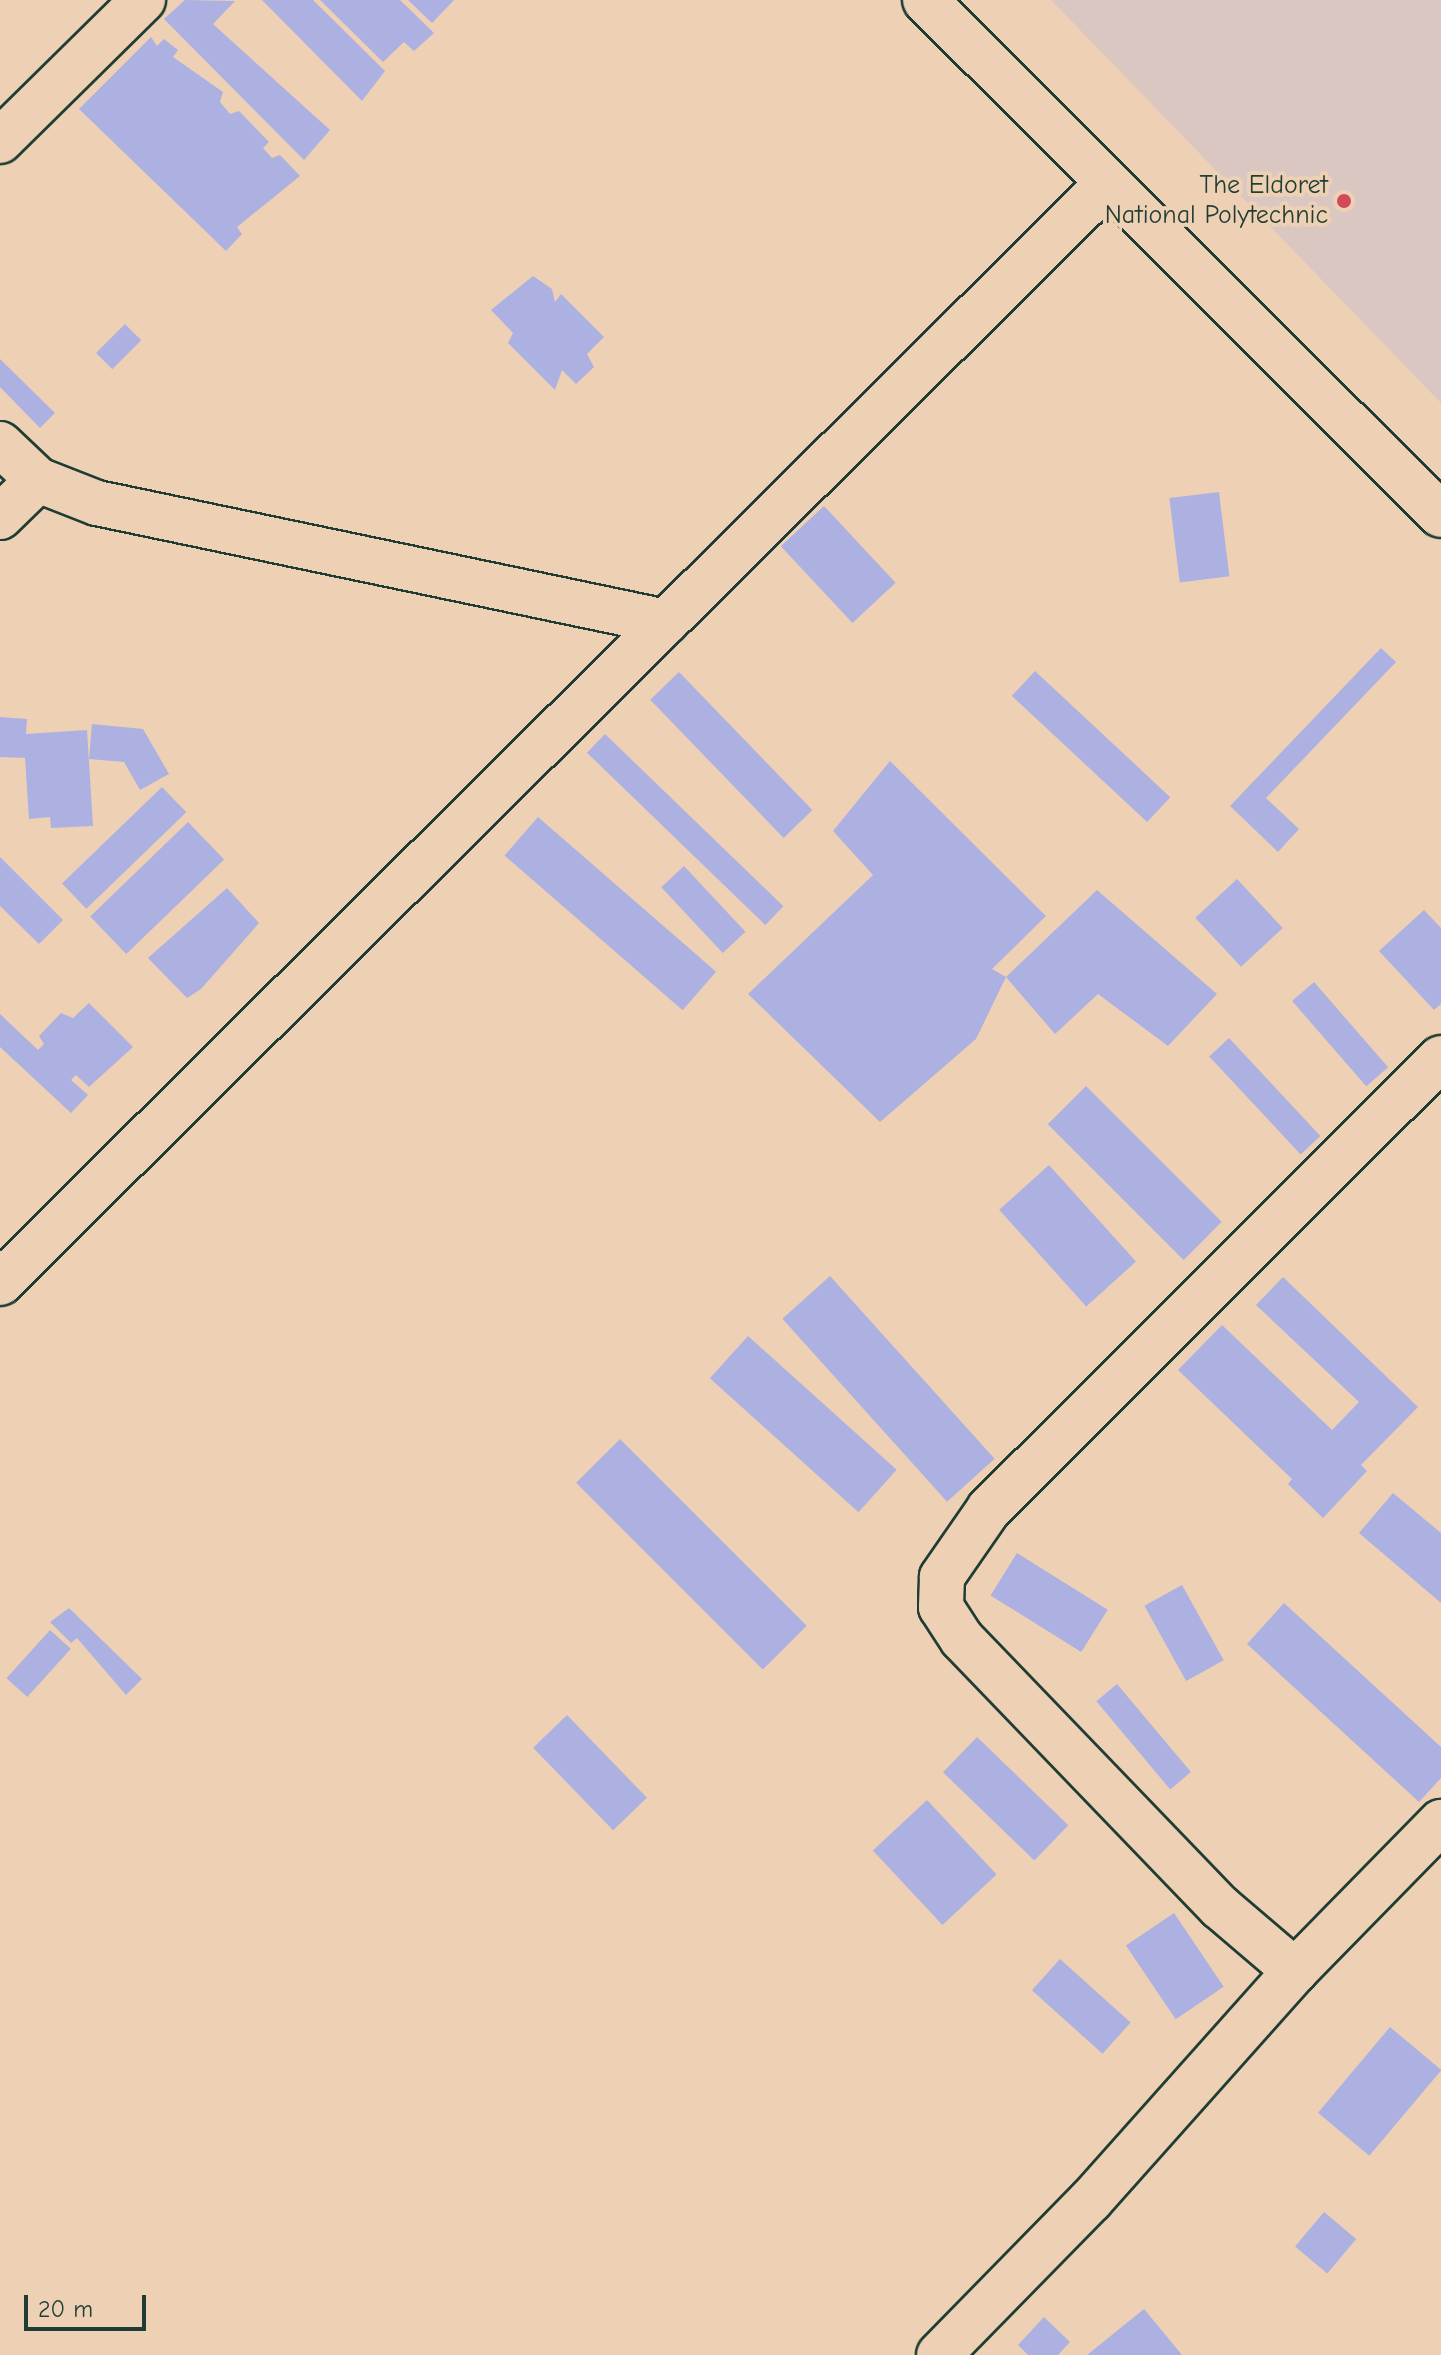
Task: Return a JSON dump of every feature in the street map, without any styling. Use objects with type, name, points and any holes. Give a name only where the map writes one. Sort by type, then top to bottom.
[{"type":"street","points":[[0,141],[143,0]]},
{"type":"street","points":[[925,0],[1441,515]]},
{"type":"street","points":[[0,1283],[1108,183]]},
{"type":"street","points":[[0,444],[38,480],[124,509],[666,622]]},
{"type":"street","points":[[0,517],[38,480]]},
{"type":"street","points":[[1295,1971],[1220,1907],[962,1639],[941,1607],[942,1577],[989,1509],[1441,1058]]},
{"type":"street","points":[[939,2355],[1091,2200],[1295,1971],[1441,1822]]},
{"type":"shaded area","name":"The Eldoret National Polytechnic","points":[[1051,0],[1441,0],[1441,403]]},
{"type":"building","points":[[185,0],[235,1],[213,24],[330,130],[304,160],[164,19]]},
{"type":"building","points":[[262,0],[313,0],[385,71],[362,101]]},
{"type":"building","points":[[320,0],[400,0],[434,33],[414,51],[404,42],[383,62]]},
{"type":"building","points":[[408,0],[454,0],[432,23]]},
{"type":"building","points":[[151,37],[157,46],[164,39],[178,50],[173,57],[223,92],[220,102],[230,114],[239,111],[269,142],[263,148],[272,158],[280,155],[300,176],[237,227],[242,234],[226,251],[79,109]]},
{"type":"building","points":[[533,276],[552,289],[555,302],[561,294],[604,337],[587,354],[594,367],[576,384],[562,370],[555,390],[508,343],[513,333],[491,310]]},
{"type":"building","points":[[125,324],[141,340],[112,369],[96,353]]},
{"type":"building","points":[[0,359],[55,413],[40,428],[0,387]]},
{"type":"building","points":[[1219,492],[1229,576],[1180,582],[1169,498]]},
{"type":"building","points":[[824,506],[896,583],[852,623],[781,546]]},
{"type":"building","points":[[1381,648],[1396,662],[1266,798],[1299,829],[1278,852],[1230,806]]},
{"type":"building","points":[[1035,671],[1170,797],[1147,822],[1012,696]]},
{"type":"building","points":[[679,672],[812,810],[784,838],[650,700]]},
{"type":"building","points":[[0,717],[27,719],[26,734],[87,730],[93,826],[51,828],[50,817],[29,819],[25,758],[0,757]]},
{"type":"building","points":[[92,724],[143,729],[169,774],[140,790],[124,762],[89,759]]},
{"type":"building","points":[[605,734],[783,906],[765,925],[587,753]]},
{"type":"building","points":[[890,761],[1046,916],[992,969],[1006,977],[976,1039],[880,1122],[748,994],[873,875],[833,831]]},
{"type":"building","points":[[162,787],[186,812],[86,909],[62,884]]},
{"type":"building","points":[[538,817],[716,972],[683,1010],[505,855]]},
{"type":"building","points":[[188,822],[224,859],[126,954],[90,916]]},
{"type":"building","points":[[0,857],[63,920],[39,944],[0,906]]},
{"type":"building","points":[[684,866],[745,932],[723,953],[661,887]]},
{"type":"building","points":[[1237,879],[1283,928],[1241,967],[1195,918]]},
{"type":"building","points":[[227,888],[259,923],[201,989],[187,998],[148,958]]},
{"type":"building","points":[[1097,890],[1217,994],[1168,1046],[1098,994],[1055,1034],[1006,977]]},
{"type":"building","points":[[1424,910],[1441,928],[1441,1004],[1434,1010],[1379,951]]},
{"type":"building","points":[[1314,982],[1388,1067],[1366,1086],[1292,1001]]},
{"type":"building","points":[[89,1003],[133,1047],[89,1087],[76,1075],[71,1080],[88,1095],[71,1113],[0,1047],[0,1014],[38,1050],[44,1044],[39,1036],[61,1013],[73,1018]]},
{"type":"building","points":[[1229,1038],[1320,1136],[1301,1154],[1209,1056]]},
{"type":"building","points":[[1086,1086],[1222,1222],[1184,1260],[1048,1124]]},
{"type":"building","points":[[1049,1165],[1136,1262],[1086,1306],[999,1210]]},
{"type":"building","points":[[830,1276],[995,1459],[947,1502],[782,1319]]},
{"type":"building","points":[[1283,1277],[1418,1407],[1361,1465],[1367,1471],[1323,1518],[1288,1484],[1292,1479],[1178,1370],[1222,1325],[1332,1430],[1359,1402],[1256,1305]]},
{"type":"building","points":[[748,1336],[897,1470],[858,1512],[710,1378]]},
{"type":"building","points":[[620,1439],[807,1626],[763,1670],[576,1483]]},
{"type":"building","points":[[1393,1493],[1441,1533],[1441,1603],[1359,1533]]},
{"type":"building","points":[[1017,1553],[1108,1610],[1081,1652],[991,1595]]},
{"type":"building","points":[[1182,1585],[1224,1660],[1186,1681],[1144,1606]]},
{"type":"building","points":[[1284,1603],[1441,1747],[1441,1778],[1419,1802],[1247,1644]]},
{"type":"building","points":[[69,1608],[142,1679],[126,1695],[77,1638],[71,1643],[50,1622]]},
{"type":"building","points":[[50,1630],[71,1649],[27,1697],[7,1678]]},
{"type":"building","points":[[1117,1684],[1191,1772],[1170,1789],[1096,1701]]},
{"type":"building","points":[[567,1715],[647,1798],[613,1830],[533,1748]]},
{"type":"building","points":[[977,1737],[1068,1825],[1034,1860],[943,1772]]},
{"type":"building","points":[[927,1800],[997,1875],[942,1925],[873,1850]]},
{"type":"building","points":[[1174,1913],[1224,1987],[1176,2019],[1126,1945]]},
{"type":"building","points":[[1060,1959],[1131,2023],[1102,2054],[1032,1990]]},
{"type":"building","points":[[1390,2027],[1441,2070],[1369,2156],[1318,2113]]},
{"type":"building","points":[[1324,2212],[1356,2239],[1327,2273],[1295,2246]]},
{"type":"building","points":[[1144,2309],[1182,2355],[1087,2355]]},
{"type":"building","points":[[1044,2317],[1070,2342],[1058,2355],[1028,2355],[1018,2345]]},
{"type":"place","name":"The Eldoret National Polytechnic","points":[[1344,201]]}]
